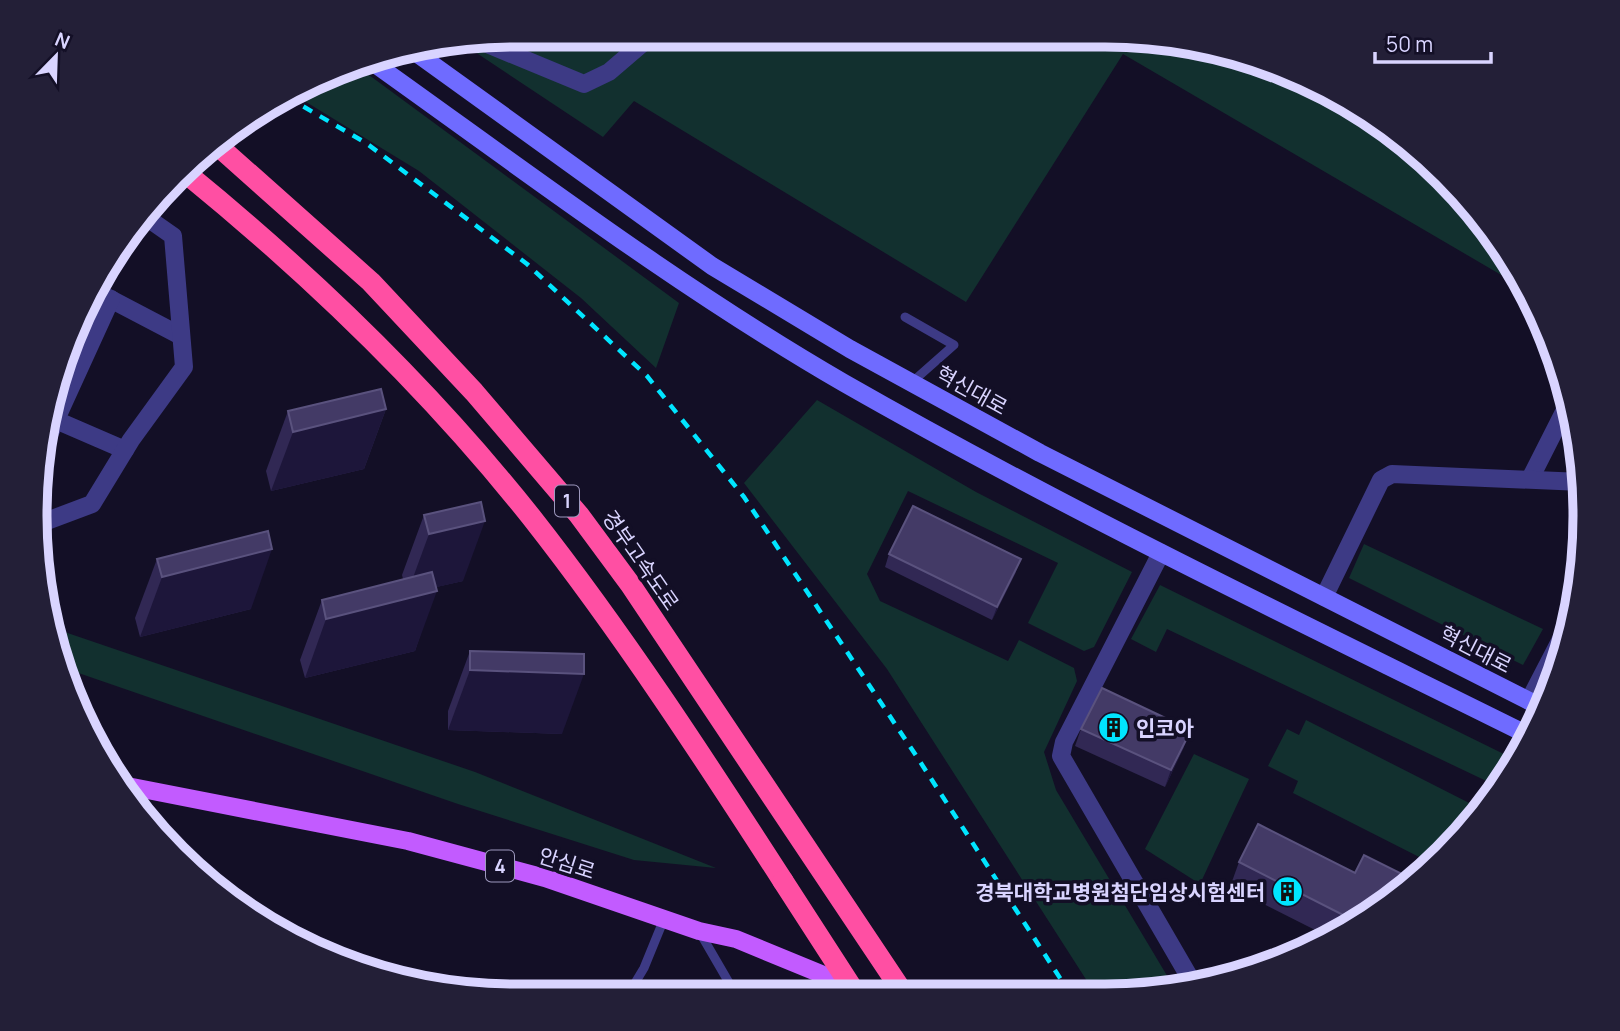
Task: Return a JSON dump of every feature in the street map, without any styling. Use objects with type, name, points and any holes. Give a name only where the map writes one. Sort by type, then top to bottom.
[{"type":"highway","name":"경부고속도로","points":[[223,150],[371,282],[474,392],[579,515],[630,584],[897,984]]},
{"type":"highway","name":"1","points":[[191,178],[264,240],[384,355],[531,517],[640,665],[850,984]]},
{"type":"main road","name":"혁신대로","points":[[421,57],[712,266],[911,383],[1040,453],[1533,703]]},
{"type":"main road","points":[[380,67],[707,297],[843,382],[1161,552],[1520,731]]},
{"type":"main road","name":"안심로","points":[[134,787],[408,841],[545,878],[699,931],[736,939],[846,984]]},
{"type":"street","points":[[496,48],[584,84],[609,72],[639,47]]},
{"type":"street","points":[[47,521],[92,504],[125,450],[184,367],[173,236],[151,221]]},
{"type":"street","points":[[62,398],[104,296],[181,336]]},
{"type":"street","points":[[1530,479],[1562,416]]},
{"type":"street","points":[[56,427],[125,450]]},
{"type":"street","points":[[1324,597],[1381,480],[1392,474],[1572,481]]},
{"type":"street","points":[[1161,552],[1064,742],[1061,756],[1189,976]]},
{"type":"lane","points":[[905,317],[954,345],[911,383]]},
{"type":"lane","points":[[634,984],[645,968],[664,919]]},
{"type":"lane","points":[[699,931],[730,984]]},
{"type":"green space","points":[[516,47],[1104,47],[1166,51],[1255,72],[1312,96],[1365,126],[1436,184],[1476,230],[1509,280],[1123,54],[966,302],[634,101],[603,137],[471,49]]},
{"type":"green space","points":[[365,72],[679,303],[656,368],[581,298],[419,171],[302,99]]},
{"type":"green space","points":[[817,400],[976,492],[1132,572],[1094,647],[1084,651],[1028,623],[1058,563],[908,491],[867,574],[880,601],[1008,661],[1019,640],[1074,668],[1077,681],[1044,752],[1056,790],[1169,979],[1089,984],[887,669],[744,483]]},
{"type":"green space","points":[[1364,544],[1543,629],[1523,665],[1349,578]]},
{"type":"green space","points":[[1160,585],[1507,755],[1489,782],[1167,629],[1156,652],[1131,639]]},
{"type":"green space","points":[[62,631],[475,772],[716,868],[634,860],[458,804],[74,671]]},
{"type":"green space","points":[[1306,720],[1473,805],[1423,859],[1293,793],[1298,781],[1268,766],[1287,729],[1299,735]]},
{"type":"green space","points":[[1194,754],[1249,779],[1200,884],[1145,849]]},
{"type":"building","points":[[381,389],[386,409],[293,432],[288,411]]},
{"type":"building","points":[[481,502],[485,521],[429,534],[424,515]]},
{"type":"building","points":[[913,506],[1021,559],[997,607],[889,554]]},
{"type":"building","points":[[268,531],[272,549],[162,577],[157,559]]},
{"type":"building","points":[[432,572],[437,591],[326,619],[322,600]]},
{"type":"building","points":[[470,651],[584,654],[584,674],[470,670]]},
{"type":"building","points":[[1102,688],[1191,730],[1171,770],[1081,729]]},
{"type":"building","points":[[1258,824],[1355,873],[1364,855],[1404,875],[1346,917],[1239,862]]},
{"type":"railway","points":[[296,102],[366,143],[527,264],[647,376],[744,497],[1064,984]]},
{"type":"place","name":"인코아","points":[[1113,728]]},
{"type":"place","name":"경북대학교병원첨단임상시험센터","points":[[1288,892]]}]
